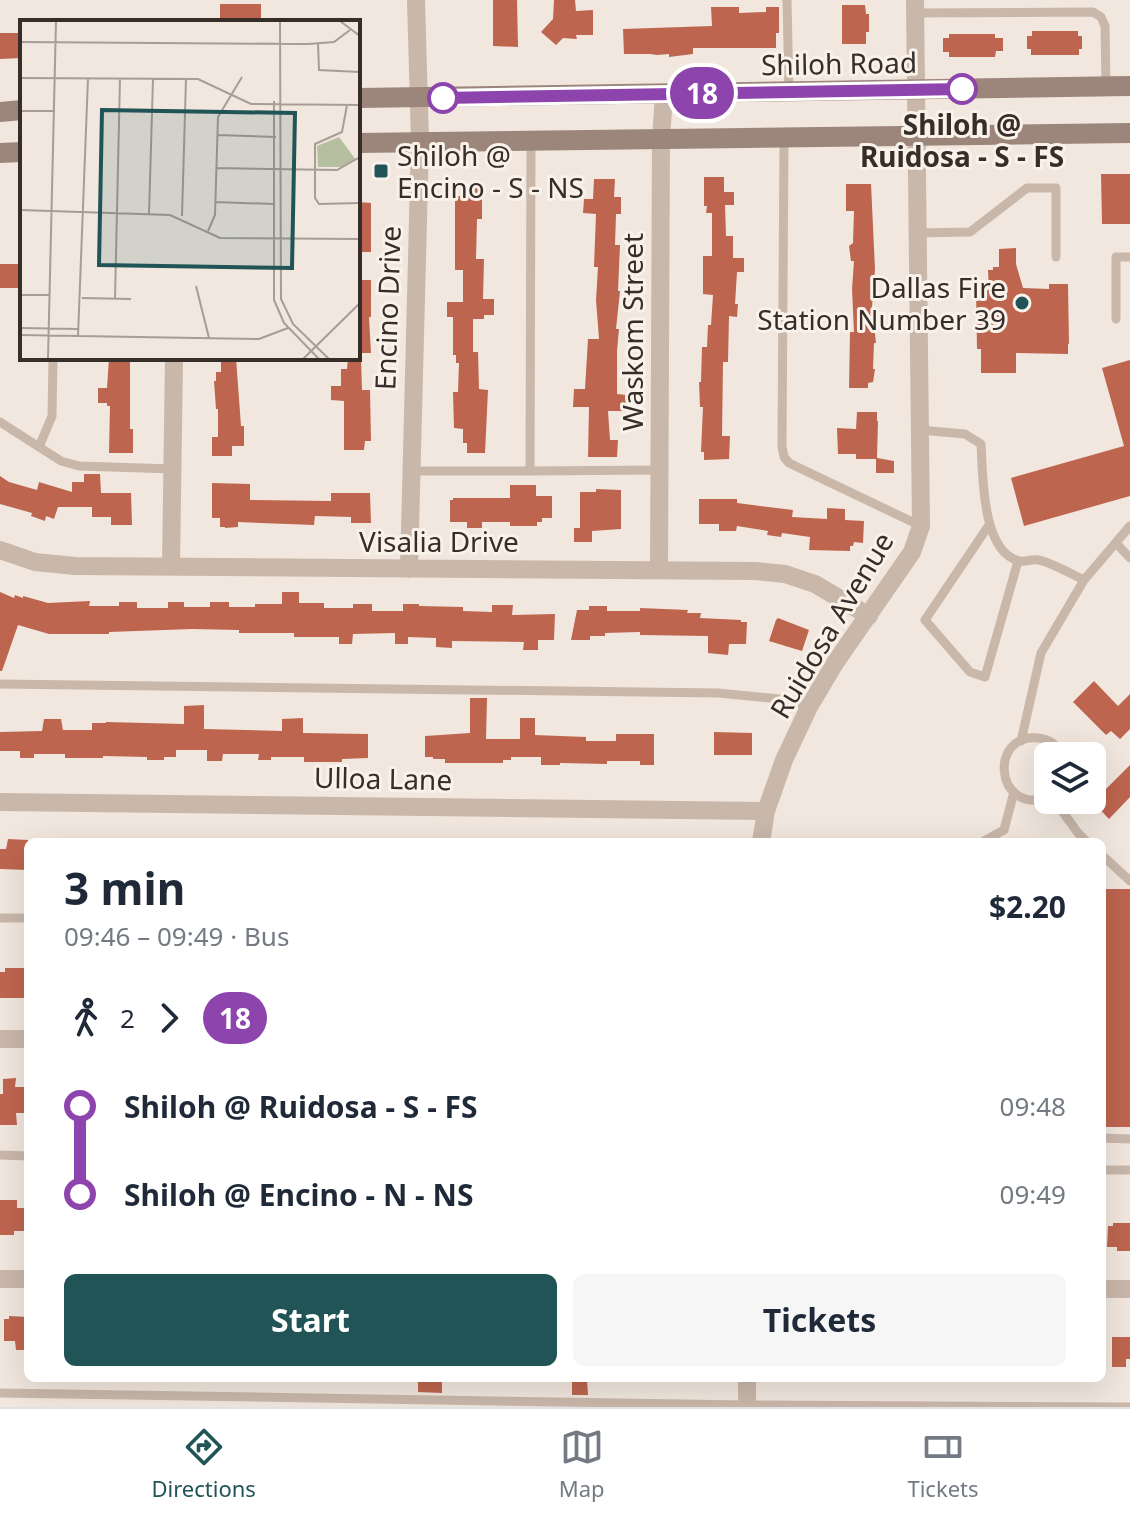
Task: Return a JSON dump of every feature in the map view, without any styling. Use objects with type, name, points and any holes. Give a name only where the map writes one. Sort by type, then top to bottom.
[{"type":"main road","name":"Shiloh Road","points":[[360,98],[1130,86]]},
{"type":"main road","points":[[0,112],[20,110]]},
{"type":"main road","points":[[360,143],[1130,133]]},
{"type":"main road","points":[[0,153],[20,152]]},
{"type":"street","name":"Encino Drive","points":[[409,569],[420,142],[416,0]]},
{"type":"street","name":"Ruidosa Avenue","points":[[762,838],[766,811],[784,760],[809,707],[835,663],[912,552],[921,526],[915,6]]},
{"type":"street","name":"Waskom Street","points":[[659,570],[661,139],[664,94]]},
{"type":"street","points":[[171,566],[174,360]]},
{"type":"street","name":"Visalia Drive","points":[[0,550],[35,562],[75,566],[755,571],[785,574],[815,584],[869,616]]},
{"type":"street","name":"Ulloa Lane","points":[[0,802],[766,811]]},
{"type":"street","points":[[0,1039],[24,1039]]},
{"type":"street","points":[[0,1279],[24,1279]]},
{"type":"street","points":[[1106,1289],[1130,1289]]},
{"type":"street","points":[[747,1382],[747,1406]]},
{"type":"lane","points":[[787,0],[789,92]]},
{"type":"lane","points":[[915,6],[1093,12],[1101,17],[1105,26],[1106,87]]},
{"type":"lane","points":[[784,138],[784,457],[789,463],[921,526]]},
{"type":"lane","points":[[530,471],[531,141]]},
{"type":"lane","points":[[917,233],[970,232],[1027,188],[1056,188],[1056,257]]},
{"type":"lane","points":[[1116,319],[1116,257],[1130,257]]},
{"type":"lane","points":[[39,447],[52,416],[53,360]]},
{"type":"lane","points":[[0,422],[61,461],[79,466],[173,469]]},
{"type":"lane","points":[[920,430],[965,434],[981,444],[989,525],[1003,551],[1018,561],[1039,560],[1084,580]]},
{"type":"lane","points":[[411,471],[659,470]]},
{"type":"lane","points":[[989,525],[925,620],[970,672],[985,677],[1018,561]]},
{"type":"lane","points":[[1021,741],[1041,653],[1084,580],[1130,526]]},
{"type":"lane","points":[[1116,543],[1130,558]]},
{"type":"lane","points":[[0,684],[718,693],[791,700],[809,707]]},
{"type":"lane","points":[[1034,801],[1014,792],[1005,780],[1004,760],[1021,741],[1036,737],[1050,742]]},
{"type":"lane","points":[[989,838],[1004,830],[1014,792]]},
{"type":"lane","points":[[1064,814],[1083,838]]},
{"type":"lane","points":[[1106,859],[1130,881]]},
{"type":"lane","points":[[0,918],[24,918]]},
{"type":"lane","points":[[1106,1138],[1130,1139]]},
{"type":"lane","points":[[0,1155],[24,1156]]},
{"type":"lane","points":[[1106,1170],[1130,1170]]},
{"type":"lane","points":[[0,1393],[747,1406],[1130,1407]]},
{"type":"building","points":[[493,0],[517,0],[518,47],[493,46]]},
{"type":"building","points":[[554,0],[575,0],[576,11],[593,10],[593,35],[563,38],[556,45],[541,32],[553,19]]},
{"type":"building","points":[[220,4],[261,4],[261,20],[220,20]]},
{"type":"building","points":[[842,5],[865,5],[866,14],[869,14],[866,44],[842,44]]},
{"type":"building","points":[[711,7],[739,7],[739,13],[766,12],[766,7],[779,7],[776,48],[693,48],[693,54],[669,57],[669,54],[624,54],[623,29],[712,26]]},
{"type":"building","points":[[1032,31],[1078,31],[1078,36],[1082,36],[1082,49],[1079,49],[1079,55],[1031,55],[1031,49],[1027,49],[1027,36],[1032,36]]},
{"type":"building","points":[[0,33],[20,33],[20,58],[0,59]]},
{"type":"building","points":[[949,34],[995,34],[995,38],[1003,38],[1003,51],[996,51],[995,57],[949,57],[949,52],[943,52],[943,38],[949,38]]},
{"type":"building","points":[[1101,174],[1130,174],[1130,224],[1102,224]]},
{"type":"building","points":[[704,177],[724,177],[724,192],[734,192],[734,205],[725,205],[726,236],[733,236],[733,258],[744,258],[744,272],[737,272],[737,317],[729,316],[728,362],[723,362],[722,436],[730,436],[729,459],[704,460],[704,452],[701,452],[703,407],[700,407],[699,382],[702,347],[707,347],[708,325],[711,325],[713,295],[703,294],[703,256],[712,256],[712,213],[706,213],[707,206],[704,206]]},
{"type":"building","points":[[594,179],[615,179],[614,197],[621,197],[621,214],[616,214],[615,245],[620,245],[617,394],[626,395],[625,411],[608,411],[610,440],[618,440],[617,457],[588,457],[589,407],[573,407],[574,389],[585,389],[588,339],[599,339],[596,300],[598,267],[594,267],[596,214],[583,213],[584,199],[593,199]]},
{"type":"building","points":[[846,184],[871,184],[875,269],[872,307],[876,343],[873,382],[868,383],[868,388],[849,388],[850,332],[854,332],[854,261],[851,261],[849,246],[853,243],[854,211],[846,211]]},
{"type":"building","points":[[460,185],[482,185],[482,219],[477,219],[476,259],[484,259],[483,299],[494,299],[494,315],[473,319],[473,352],[478,352],[479,389],[488,390],[485,453],[467,453],[463,429],[454,428],[453,392],[458,392],[459,363],[453,355],[453,317],[447,317],[447,302],[463,302],[463,270],[455,270],[455,196],[460,196]]},
{"type":"building","points":[[360,202],[371,203],[371,252],[360,252]]},
{"type":"building","name":"Dallas Fire Station Number 39","points":[[1016,248],[1016,264],[1023,288],[1049,289],[1049,284],[1068,284],[1068,354],[1016,353],[1016,373],[981,373],[981,349],[977,349],[976,290],[989,290],[988,270],[999,267],[999,249]]},
{"type":"building","points":[[0,264],[20,264],[20,288],[0,288]]},
{"type":"building","points":[[360,280],[371,280],[371,353],[360,353]]},
{"type":"building","points":[[361,358],[362,390],[370,390],[371,441],[365,441],[364,450],[344,450],[344,401],[331,400],[331,386],[341,386],[341,369],[347,369],[348,360]]},
{"type":"building","points":[[109,360],[130,360],[133,453],[109,453],[110,406],[98,403],[98,388],[107,388]]},
{"type":"building","points":[[221,360],[236,360],[244,446],[232,446],[232,456],[212,456],[212,437],[218,437],[214,381],[216,372],[221,372]]},
{"type":"building","points":[[1130,360],[1130,496],[1024,526],[1011,478],[1124,446],[1102,368]]},
{"type":"building","points":[[857,412],[877,412],[877,458],[894,461],[894,473],[876,473],[876,459],[856,459],[856,454],[838,454],[837,428],[856,429]]},
{"type":"building","points":[[84,474],[100,474],[101,493],[131,493],[132,525],[111,525],[111,517],[92,517],[92,507],[58,507],[54,519],[46,516],[45,521],[31,516],[32,513],[0,504],[0,476],[9,482],[37,490],[39,482],[72,492],[72,482],[84,482]]},
{"type":"building","points":[[212,483],[250,484],[250,500],[331,501],[331,493],[370,493],[371,523],[351,523],[351,517],[315,516],[314,525],[238,522],[238,527],[220,527],[220,518],[212,518]]},
{"type":"building","points":[[510,485],[536,485],[536,496],[552,496],[552,518],[542,518],[537,526],[482,522],[482,528],[467,528],[467,522],[450,522],[450,500],[453,498],[510,498]]},
{"type":"building","points":[[596,489],[621,490],[621,529],[592,531],[592,542],[574,542],[574,528],[580,528],[580,492],[596,492]]},
{"type":"building","points":[[699,499],[737,499],[737,503],[793,510],[792,517],[827,519],[827,508],[845,509],[845,520],[864,521],[863,543],[854,542],[850,551],[809,550],[810,537],[782,533],[781,537],[767,535],[768,531],[737,526],[736,531],[719,531],[719,524],[699,524]]},
{"type":"building","points":[[0,592],[14,598],[15,595],[23,596],[48,603],[90,601],[89,606],[119,606],[119,602],[137,602],[137,608],[168,608],[168,602],[184,602],[184,607],[210,607],[210,602],[229,602],[229,607],[255,607],[255,604],[282,604],[282,592],[299,592],[299,603],[324,603],[324,608],[353,608],[353,604],[372,604],[372,611],[403,611],[403,604],[419,604],[492,612],[492,605],[513,605],[512,615],[555,614],[554,640],[538,640],[538,650],[523,650],[524,642],[452,641],[452,648],[436,647],[436,638],[408,637],[408,644],[395,644],[395,633],[353,634],[352,644],[339,644],[339,637],[294,637],[294,633],[192,629],[49,634],[18,625],[0,671]]},
{"type":"building","points":[[589,606],[607,606],[607,611],[640,611],[640,608],[688,610],[687,613],[701,613],[700,618],[741,620],[747,622],[746,644],[729,644],[728,655],[708,653],[708,636],[605,633],[605,636],[590,636],[590,640],[571,640],[577,610],[589,610]]},
{"type":"building","points":[[778,618],[809,630],[802,651],[769,641]]},
{"type":"building","points":[[1094,681],[1118,706],[1130,694],[1130,729],[1120,739],[1111,731],[1106,735],[1073,702]]},
{"type":"building","points":[[470,698],[487,698],[486,739],[520,739],[520,718],[535,718],[535,735],[616,741],[616,734],[654,734],[654,765],[640,765],[640,761],[607,761],[607,764],[541,765],[541,757],[511,757],[503,763],[445,763],[445,759],[425,757],[425,736],[470,733]]},
{"type":"building","points":[[204,705],[204,729],[282,731],[282,719],[303,718],[303,733],[368,734],[368,758],[304,762],[304,757],[258,760],[259,754],[223,754],[222,761],[207,761],[207,750],[176,750],[176,757],[164,757],[164,760],[103,756],[65,758],[65,754],[34,754],[34,758],[20,758],[20,751],[0,751],[0,732],[42,731],[44,719],[61,719],[63,730],[92,730],[92,723],[106,722],[184,724],[184,706]]},
{"type":"building","points":[[714,732],[752,733],[752,755],[714,755]]},
{"type":"building","points":[[1130,765],[1130,797],[1109,819],[1104,814],[1106,789]]},
{"type":"building","points":[[8,839],[24,840],[24,870],[0,869],[0,849],[6,849]]},
{"type":"building","points":[[1106,889],[1130,889],[1130,1127],[1106,1127]]},
{"type":"building","points":[[5,968],[24,968],[24,998],[0,998],[0,972],[5,972]]},
{"type":"building","points":[[16,1078],[15,1087],[24,1087],[24,1113],[16,1113],[17,1125],[0,1125],[3,1079]]},
{"type":"building","points":[[0,1200],[17,1200],[17,1208],[24,1208],[24,1231],[0,1235]]},
{"type":"building","points":[[1113,1223],[1130,1223],[1130,1251],[1107,1247],[1108,1226],[1113,1226]]},
{"type":"building","points":[[9,1316],[24,1317],[24,1350],[16,1350],[15,1341],[4,1341],[4,1319],[9,1319]]},
{"type":"building","points":[[1112,1337],[1130,1337],[1130,1359],[1126,1359],[1126,1367],[1112,1367]]},
{"type":"building","points":[[418,1382],[442,1382],[442,1393],[418,1392]]},
{"type":"building","points":[[572,1382],[587,1382],[588,1395],[572,1395]]},
{"type":"bus line","name":"18","points":[[443,98],[962,89]]},
{"type":"place","name":"Shiloh @ Ruidosa - S - FS","points":[[962,89]]},
{"type":"place","name":"Shiloh @ Encino - S - NS","points":[[381,171]]},
{"type":"place","name":"Dallas Fire Station Number 39","points":[[1022,303]]}]
